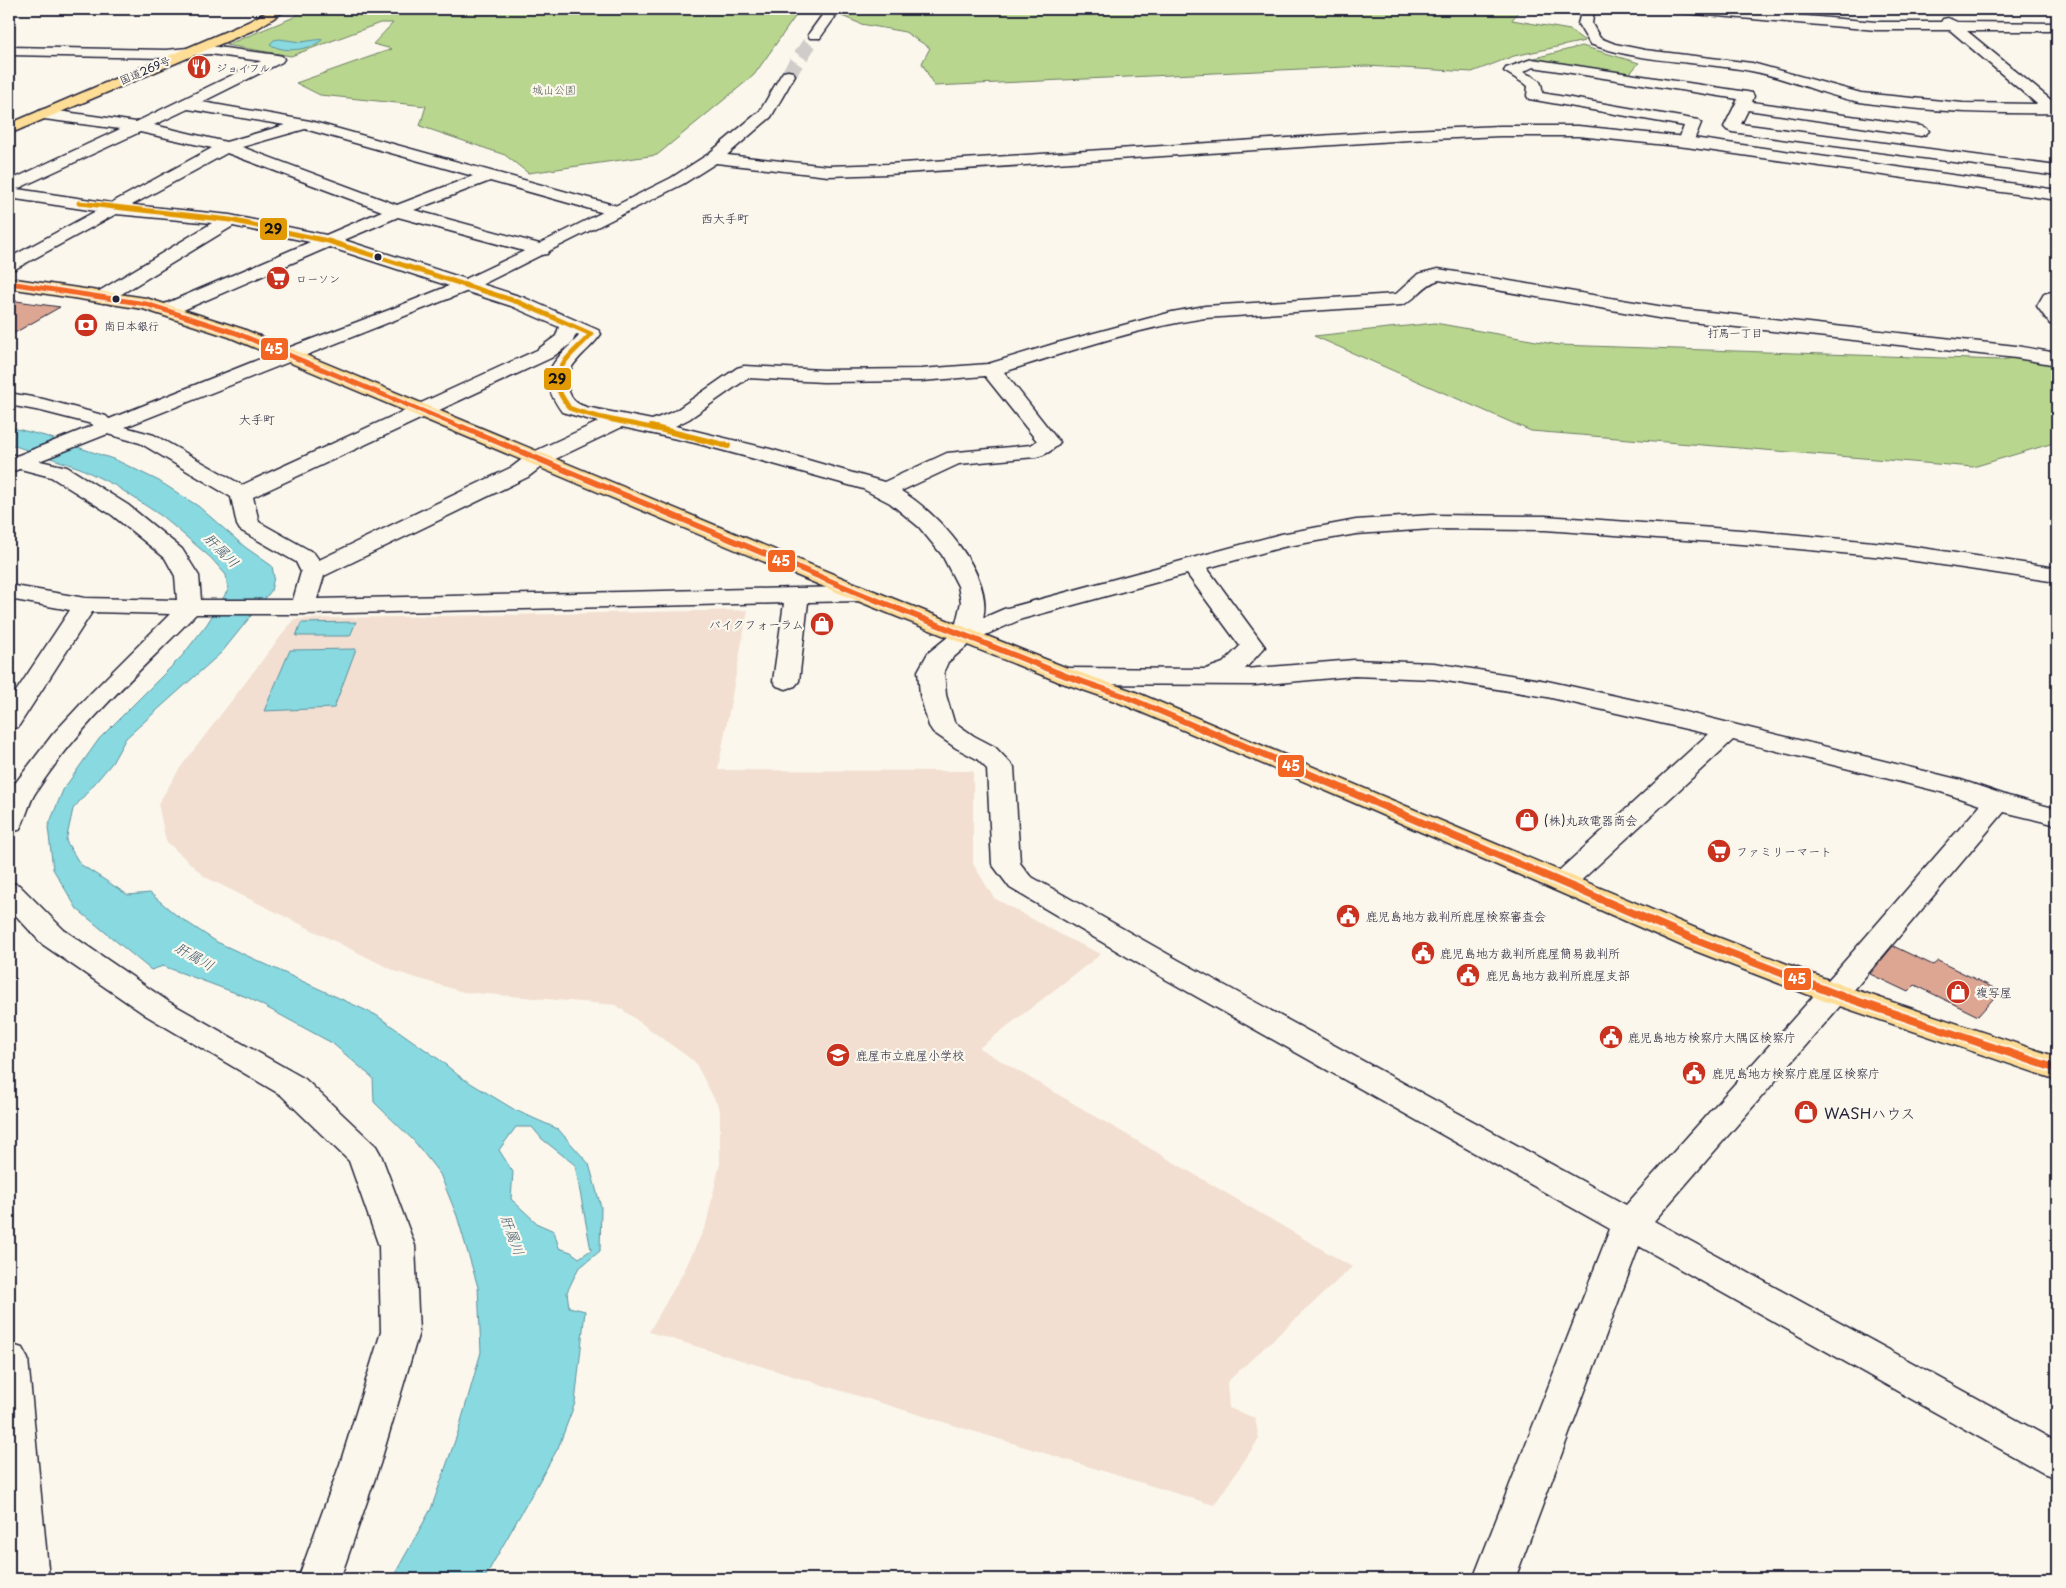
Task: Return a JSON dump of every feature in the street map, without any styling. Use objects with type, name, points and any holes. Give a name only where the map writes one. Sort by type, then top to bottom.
[{"type":"highway","name":"国道269号","points":[[9,129],[253,25],[281,9]]},
{"type":"highway","points":[[9,283],[103,297],[167,310],[236,333],[861,594],[1066,676],[1124,696],[1353,792],[1696,940],[1833,993],[2057,1069]]},
{"type":"street","points":[[1588,9],[1586,28],[1595,41],[1611,47],[1645,54],[1752,67],[1845,94],[1897,103],[2053,114]]},
{"type":"street","points":[[1684,9],[1876,26],[2057,28]]},
{"type":"street","points":[[1939,15],[2053,114]]},
{"type":"street","points":[[815,35],[828,17]]},
{"type":"street","points":[[9,51],[166,54],[192,50],[210,50],[277,59],[9,187]]},
{"type":"street","points":[[1686,142],[1693,123],[1534,96],[1535,84],[1511,71],[1532,63],[1747,96],[1732,127],[2057,171]]},
{"type":"street","points":[[12,463],[107,428],[467,285],[541,250],[677,181],[714,158],[766,114],[788,75]]},
{"type":"street","points":[[186,104],[305,124],[615,211]]},
{"type":"street","points":[[1743,105],[1921,131]]},
{"type":"street","points":[[1897,172],[1936,106]]},
{"type":"street","points":[[44,114],[137,126],[226,148],[397,211],[541,250]]},
{"type":"street","points":[[9,264],[226,148],[305,124]]},
{"type":"street","points":[[714,158],[828,170],[888,169],[1500,131],[1578,131],[1686,142],[2057,195]]},
{"type":"street","points":[[167,310],[397,211],[489,176]]},
{"type":"street","points":[[9,193],[112,208],[230,220],[328,241],[518,302],[569,323],[592,334],[568,358],[558,373],[558,387],[569,408],[593,417],[653,427],[814,468],[884,490],[920,515],[939,535],[966,575],[973,603],[965,635]]},
{"type":"street","points":[[103,297],[230,220]]},
{"type":"street","points":[[653,427],[682,415],[744,372],[822,376],[921,375],[990,370],[1064,347],[1179,316],[1205,312],[1360,304],[1401,299],[1424,278],[1438,274],[1664,313],[2016,352],[2057,359]]},
{"type":"street","points":[[2057,298],[2051,298],[2046,306],[2057,320]]},
{"type":"street","points":[[241,494],[544,354],[565,339],[569,323]]},
{"type":"street","points":[[2016,352],[2035,350],[2057,344]]},
{"type":"street","points":[[884,490],[955,458],[1036,451],[1049,442],[999,378],[990,370]]},
{"type":"street","points":[[9,399],[43,405],[99,420],[107,428],[147,439],[241,494],[248,525],[306,558],[313,572],[303,607]]},
{"type":"street","points":[[313,572],[520,472],[537,459],[620,420]]},
{"type":"street","points":[[12,463],[59,472],[120,510],[174,554],[187,576],[190,607]]},
{"type":"street","points":[[2057,575],[1895,551],[1755,538],[1545,523],[1432,522],[1356,527],[1281,541],[1013,614],[965,635],[937,658],[932,671],[933,695],[942,726],[965,742],[986,752],[1000,767],[1006,864],[1020,882],[2057,1462]]},
{"type":"street","points":[[1192,565],[1253,647],[1232,668],[1210,677]]},
{"type":"street","points":[[9,592],[85,605],[190,607],[303,607],[861,594]]},
{"type":"street","points":[[786,681],[797,595]]},
{"type":"street","points":[[9,721],[85,605]]},
{"type":"street","points":[[9,824],[20,796],[62,740],[101,697],[190,607]]},
{"type":"street","points":[[1066,676],[1255,678],[1354,668],[1434,671],[1547,690],[1652,712],[1951,786],[1998,802],[2057,817]]},
{"type":"street","points":[[1562,883],[1727,731]]},
{"type":"street","points":[[1494,1579],[1630,1224],[1998,802]]},
{"type":"street","points":[[9,890],[53,937],[158,1010],[293,1087],[364,1155],[397,1246],[400,1332],[360,1464],[319,1579]]},
{"type":"street","points":[[9,1359],[11,1426],[28,1579]]},
{"type":"shaded area","name":"鹿屋市立鹿屋小学校","points":[[748,610],[718,770],[973,771],[973,864],[994,898],[1067,938],[1101,954],[979,1048],[1352,1267],[1227,1382],[1229,1408],[1255,1418],[1259,1439],[1214,1505],[649,1332],[683,1273],[706,1225],[720,1163],[720,1110],[695,1062],[616,1005],[463,992],[397,972],[205,877],[166,841],[158,804],[180,768],[294,619]]},
{"type":"green space","name":"城山公園","points":[[306,9],[787,9],[797,14],[754,75],[657,155],[528,173],[505,155],[420,126],[426,106],[320,95],[296,83],[392,49],[373,44],[393,23],[380,23],[291,56],[226,45],[292,18]]},
{"type":"green space","points":[[825,9],[1520,9],[1512,20],[1570,30],[1585,41],[1514,56],[1472,72],[1366,66],[934,86],[922,63],[930,48],[905,32],[861,24]]},
{"type":"green space","points":[[1582,46],[1639,63],[1625,79],[1515,63]]},
{"type":"green space","points":[[1435,323],[1559,345],[2002,360],[2057,349],[2057,442],[1973,467],[1531,431],[1314,336]]},
{"type":"water","points":[[323,39],[312,46],[290,50],[270,44],[274,40],[301,42]]},
{"type":"water","name":"肝属川","points":[[9,427],[45,436],[116,460],[159,481],[198,506],[245,547],[272,566],[274,577],[271,591],[222,652],[126,738],[112,763],[73,809],[66,841],[80,864],[128,895],[150,893],[176,915],[217,942],[376,1015],[440,1060],[459,1076],[515,1110],[558,1129],[589,1164],[601,1207],[600,1251],[578,1269],[567,1292],[569,1307],[585,1311],[575,1403],[558,1448],[484,1579],[392,1579],[431,1509],[458,1432],[481,1352],[478,1287],[457,1216],[440,1174],[414,1141],[374,1102],[373,1078],[332,1043],[249,998],[163,966],[151,970],[77,909],[53,869],[48,827],[63,790],[99,739],[182,656],[207,624],[228,590],[226,575],[211,558],[163,517],[116,486],[80,468],[9,444]],"holes":[[[516,1127],[532,1127],[542,1139],[575,1165],[591,1250],[579,1258],[571,1252],[559,1248],[554,1231],[538,1224],[511,1199],[513,1172],[499,1150]]]},
{"type":"water","points":[[356,622],[350,636],[296,636],[301,623]]},
{"type":"water","points":[[356,649],[334,708],[264,711],[290,650]]},
{"type":"building","points":[[9,300],[60,307],[9,336]]},
{"type":"building","points":[[1893,946],[1933,965],[1938,961],[2000,991],[1978,1016],[1915,985],[1908,992],[1870,974]]},
{"type":"tunnel","points":[[828,17],[835,9]]},
{"type":"tunnel","points":[[788,75],[815,35]]},
{"type":"transit line","name":"29","points":[[79,203],[230,220],[328,241],[518,302],[591,334],[568,358],[559,372],[557,379],[558,388],[569,408],[593,417],[620,420],[728,446]]},
{"type":"transit line","name":"45","points":[[9,283],[146,304],[236,333],[861,594],[1066,676],[1124,696],[1353,792],[1696,940],[1833,993],[2057,1069]]},
{"type":"place","name":"ジョイフル","points":[[199,67]]},
{"type":"place","name":"ローソン","points":[[278,278]]},
{"type":"place","name":"南日本銀行","points":[[86,325]]},
{"type":"place","name":"バイクフォーラム","points":[[822,624]]},
{"type":"place","name":"(株)丸政電器商会","points":[[1527,820]]},
{"type":"place","name":"ファミリーマート","points":[[1719,851]]},
{"type":"place","name":"鹿児島地方裁判所鹿屋検察審査会","points":[[1348,916]]},
{"type":"place","name":"鹿児島地方裁判所鹿屋簡易裁判所","points":[[1423,953]]},
{"type":"place","name":"鹿児島地方裁判所鹿屋支部","points":[[1468,975]]},
{"type":"place","name":"複写屋","points":[[1958,992]]},
{"type":"place","name":"鹿児島地方検察庁大隅区検察庁","points":[[1611,1037]]},
{"type":"place","name":"鹿屋市立鹿屋小学校","points":[[838,1055]]},
{"type":"place","name":"鹿児島地方検察庁鹿屋区検察庁","points":[[1694,1073]]},
{"type":"place","name":"WASHハウス","points":[[1806,1112]]},
{"type":"district","name":"西大手町","points":[[725,218]]},
{"type":"district","name":"打馬一丁目","points":[[1735,332]]},
{"type":"district","name":"大手町","points":[[257,419]]}]
